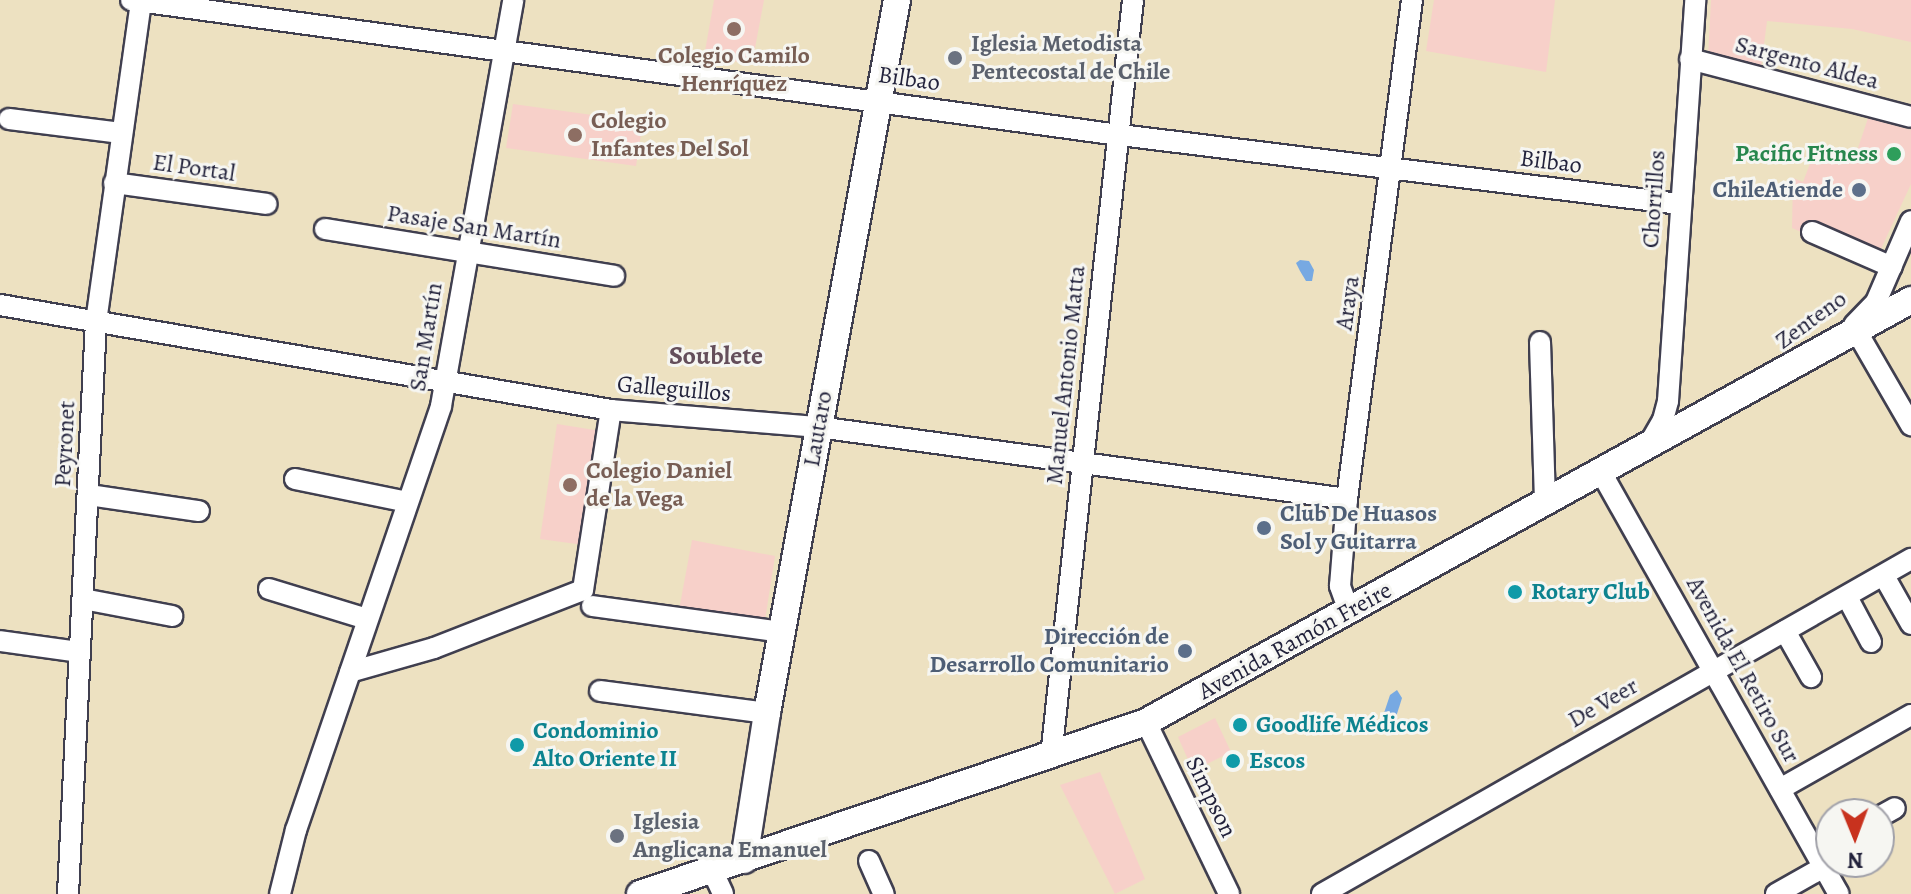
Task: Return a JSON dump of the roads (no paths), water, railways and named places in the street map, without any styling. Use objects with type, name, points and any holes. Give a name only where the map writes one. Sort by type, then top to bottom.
[{"type":"main road","name":"Lautaro","points":[[744,860],[767,713],[897,0]]},
{"type":"main road","name":"Avenida Ramón Freire","points":[[640,894],[718,882],[744,860],[1146,722],[1782,374],[1911,300]]},
{"type":"street","name":"Bilbao","points":[[131,0],[1119,135],[1680,204]]},
{"type":"street","name":"Peyronet","points":[[68,894],[96,322],[141,0]]},
{"type":"street","name":"San Martín","points":[[280,894],[296,830],[441,406],[513,0]]},
{"type":"street","name":"Manuel Antonio Matta","points":[[1051,757],[1133,0]]},
{"type":"street","name":"Araya","points":[[1349,611],[1340,586],[1347,499],[1412,0]]},
{"type":"street","name":"Chorrillos","points":[[1647,447],[1663,420],[1668,401],[1695,0]]},
{"type":"street","name":"Sargento Aldea","points":[[1690,59],[1911,117]]},
{"type":"street","points":[[9,119],[121,133]]},
{"type":"street","name":"El Portal","points":[[114,183],[267,204]]},
{"type":"street","name":"Zenteno","points":[[1782,374],[1799,357],[1851,328],[1876,302],[1911,221]]},
{"type":"street","name":"Pasaje San Martín","points":[[325,229],[614,276]]},
{"type":"street","points":[[1812,232],[1892,267]]},
{"type":"street","name":"Galleguillos","points":[[0,305],[611,410],[818,427],[1347,499]]},
{"type":"street","points":[[1857,332],[1911,425]]},
{"type":"street","points":[[1540,342],[1545,504]]},
{"type":"street","points":[[1668,401],[1693,422]]},
{"type":"street","points":[[350,672],[434,648],[583,590],[611,410]]},
{"type":"street","name":"Avenida El Retiro Sur","points":[[1601,472],[1780,789],[1815,842]]},
{"type":"street","points":[[295,479],[408,502]]},
{"type":"street","points":[[89,495],[199,511]]},
{"type":"street","name":"De Veer","points":[[1322,894],[1911,559]]},
{"type":"street","points":[[1884,576],[1911,624]]},
{"type":"street","points":[[269,589],[367,619]]},
{"type":"street","points":[[1847,597],[1871,642]]},
{"type":"street","points":[[83,599],[172,616]]},
{"type":"street","points":[[592,606],[782,632]]},
{"type":"street","points":[[1785,631],[1811,677]]},
{"type":"street","points":[[0,641],[79,652]]},
{"type":"street","points":[[600,691],[767,713]]},
{"type":"street","points":[[1780,789],[1911,715]]},
{"type":"street","name":"Simpson","points":[[1146,722],[1229,894]]},
{"type":"street","points":[[869,861],[884,894]]},
{"type":"street","points":[[1776,894],[1815,861]]},
{"type":"water","points":[[1309,261],[1314,270],[1312,281],[1306,281],[1300,271],[1296,263]]},
{"type":"water","points":[[1397,690],[1402,698],[1396,717],[1384,713],[1390,695]]},
{"type":"place","name":"Colegio Camilo Henríquez","points":[[734,29]]},
{"type":"place","name":"Iglesia Metodista Pentecostal de Chile","points":[[955,58]]},
{"type":"place","name":"Colegio Infantes Del Sol","points":[[575,135]]},
{"type":"place","name":"Pacific Fitness","points":[[1894,154]]},
{"type":"place","name":"ChileAtiende","points":[[1859,190]]},
{"type":"place","name":"Colegio Daniel de la Vega","points":[[570,485]]},
{"type":"place","name":"Club De Huasos Sol y Guitarra","points":[[1264,528]]},
{"type":"place","name":"Rotary Club","points":[[1515,592]]},
{"type":"place","name":"Dirección de Desarrollo Comunitario","points":[[1185,651]]},
{"type":"place","name":"Goodlife Médicos","points":[[1240,725]]},
{"type":"place","name":"Condominio Alto Oriente II","points":[[517,745]]},
{"type":"place","name":"Escos","points":[[1233,761]]},
{"type":"place","name":"Iglesia Anglicana Emanuel","points":[[617,836]]},
{"type":"district","name":"Soublete","points":[[716,356]]}]
